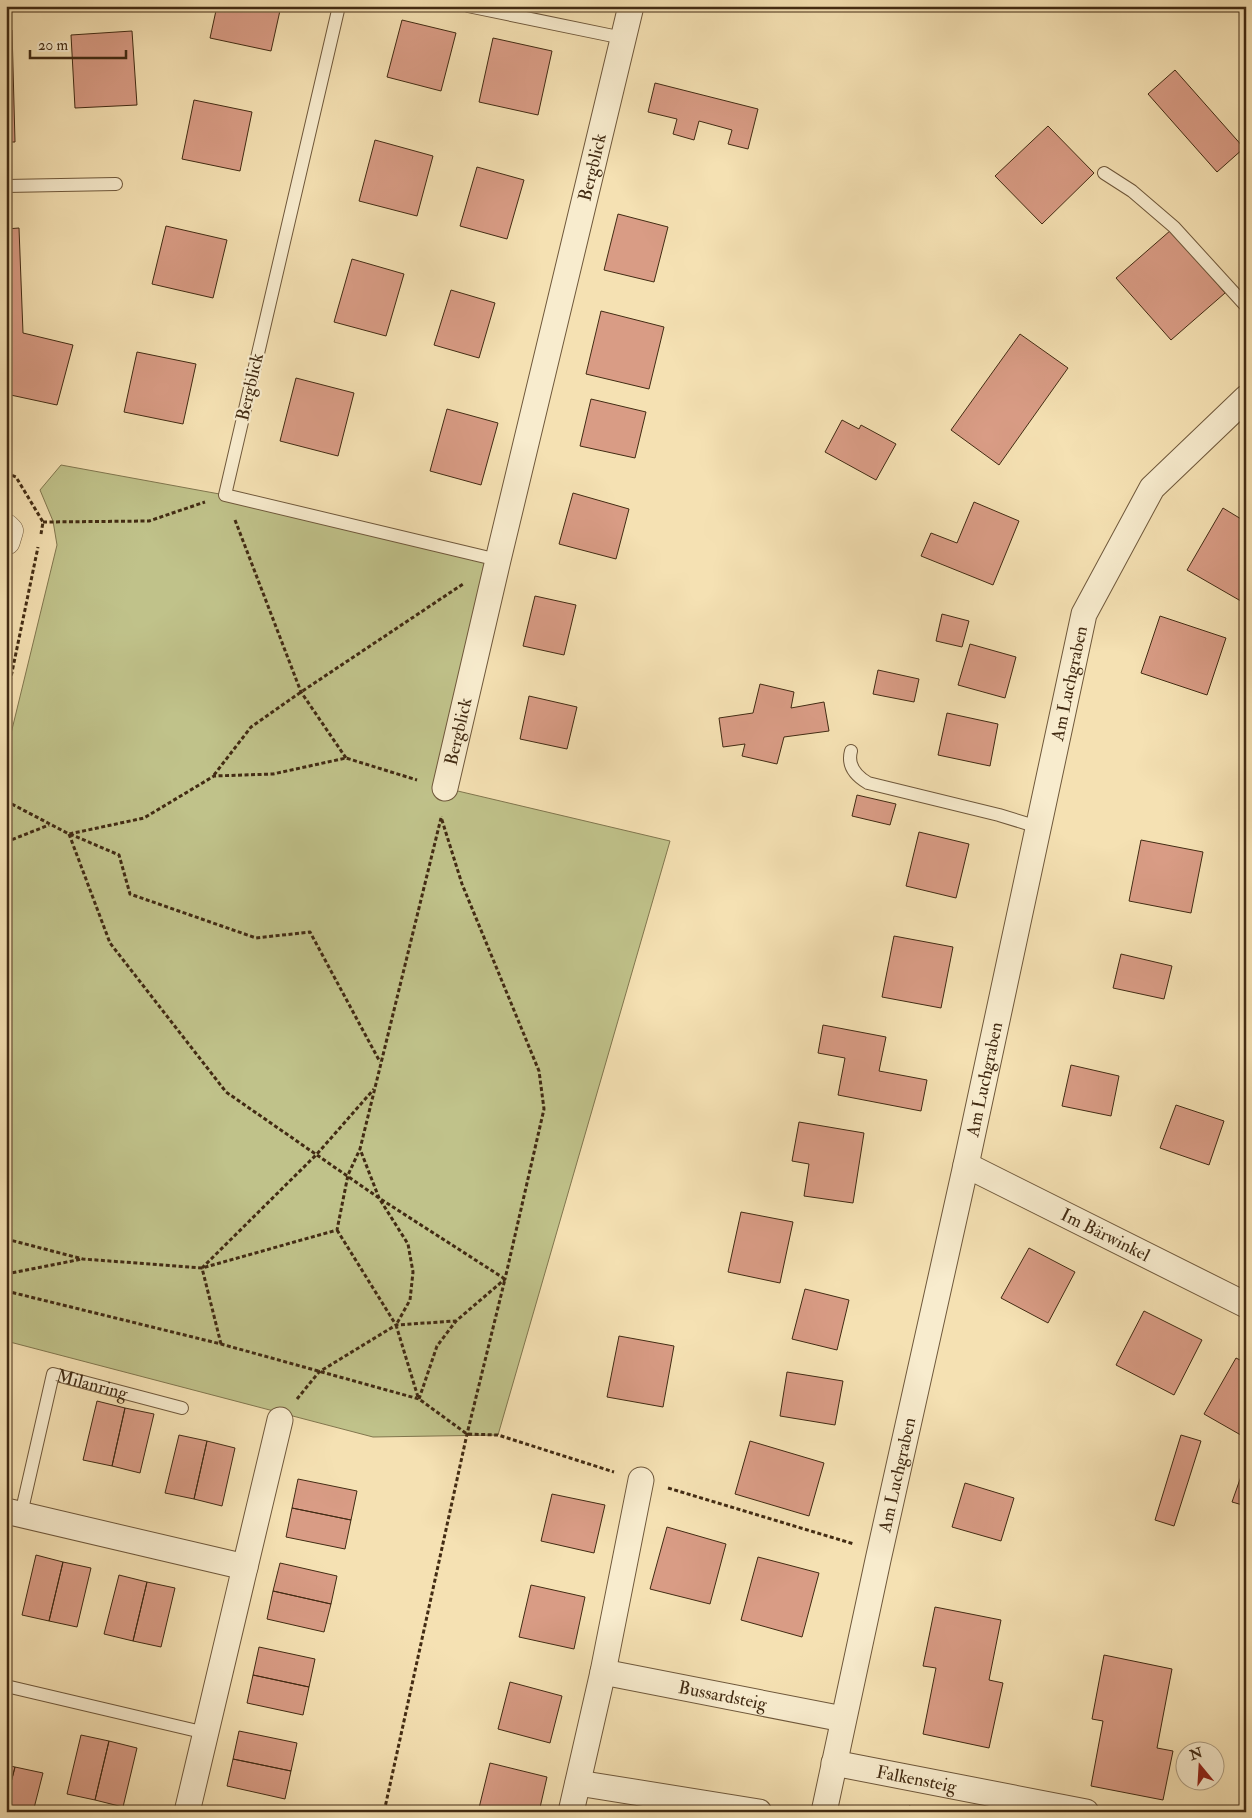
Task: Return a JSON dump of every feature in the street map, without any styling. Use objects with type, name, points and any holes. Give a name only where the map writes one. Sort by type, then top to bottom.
[{"type":"street","name":"Bergblick","points":[[445,788],[631,6]]},
{"type":"street","name":"Am Luchgraben","points":[[824,1812],[966,1165],[1084,614],[1152,488],[1246,398]]},
{"type":"street","points":[[6,528],[9,531],[6,541]]},
{"type":"street","name":"Im Bärwinkel","points":[[966,1165],[1246,1305]]},
{"type":"street","points":[[187,1812],[280,1420]]},
{"type":"street","points":[[571,1812],[603,1672],[642,1480]]},
{"type":"street","name":"Milanring","points":[[14,1513],[245,1567]]},
{"type":"street","name":"Bussardsteig","points":[[603,1672],[844,1719]]},
{"type":"street","name":"Falkensteig","points":[[834,1763],[1086,1812]]},
{"type":"street","points":[[578,1783],[760,1812]]},
{"type":"lane","name":"Bergblick","points":[[225,495],[339,6]]},
{"type":"lane","points":[[468,6],[623,38]]},
{"type":"lane","points":[[1104,174],[1132,192],[1174,227],[1246,306]]},
{"type":"lane","points":[[6,186],[116,184]]},
{"type":"lane","points":[[225,495],[498,560]]},
{"type":"lane","points":[[851,751],[850,765],[860,779],[868,783],[999,815],[1038,827]]},
{"type":"lane","name":"Milanring","points":[[14,1513],[53,1374],[182,1408]]},
{"type":"lane","points":[[6,1686],[206,1733]]},
{"type":"path","points":[[6,473],[16,476],[43,522],[6,701]]},
{"type":"path","points":[[43,522],[149,521],[225,495],[301,692],[346,758]]},
{"type":"path","points":[[69,834],[144,818],[214,776],[251,727],[498,560]]},
{"type":"path","points":[[6,667],[14,668]]},
{"type":"path","points":[[214,776],[273,774],[346,758],[445,788],[441,817],[375,1088],[360,1149],[348,1175],[337,1230],[396,1325],[419,1399]]},
{"type":"path","points":[[6,801],[50,825],[119,855],[130,894],[256,938],[310,932],[381,1063]]},
{"type":"path","points":[[384,1812],[467,1434],[544,1109],[539,1071],[462,884],[441,817]]},
{"type":"path","points":[[6,842],[50,825]]},
{"type":"path","points":[[69,834],[110,943],[226,1092],[379,1198],[505,1279]]},
{"type":"path","points":[[202,1268],[317,1154],[375,1088]]},
{"type":"path","points":[[360,1149],[379,1198],[408,1244],[413,1272],[410,1300],[396,1325]]},
{"type":"path","points":[[6,1239],[83,1259],[202,1268],[337,1230]]},
{"type":"path","points":[[6,1274],[83,1259]]},
{"type":"path","points":[[202,1268],[221,1344]]},
{"type":"path","points":[[419,1399],[437,1346],[456,1320],[505,1279]]},
{"type":"path","points":[[6,1291],[221,1344],[419,1399],[467,1434],[498,1435],[880,1552]]},
{"type":"path","points":[[280,1420],[319,1372],[396,1325],[456,1320]]},
{"type":"green space","points":[[61,465],[225,495],[498,560],[445,788],[670,841],[498,1435],[373,1437],[6,1341],[6,754],[57,545],[53,521],[40,490]]},
{"type":"building","points":[[217,6],[281,6],[271,51],[210,38]]},
{"type":"building","points":[[402,20],[456,33],[441,91],[387,77]]},
{"type":"building","points":[[6,30],[12,30],[15,142],[6,142]]},
{"type":"building","points":[[132,31],[137,105],[75,108],[71,35]]},
{"type":"building","points":[[493,38],[552,51],[538,115],[479,102]]},
{"type":"building","points":[[1175,70],[1244,148],[1217,172],[1148,94]]},
{"type":"building","points":[[655,83],[758,109],[748,149],[728,144],[732,130],[699,121],[694,140],[673,134],[677,119],[648,112]]},
{"type":"building","points":[[194,100],[252,112],[240,171],[182,159]]},
{"type":"building","points":[[1048,126],[1094,173],[1042,224],[995,176]]},
{"type":"building","points":[[375,140],[433,156],[417,216],[359,201]]},
{"type":"building","points":[[477,167],[524,180],[507,239],[460,226]]},
{"type":"building","points":[[618,214],[668,227],[654,282],[604,270]]},
{"type":"building","points":[[166,226],[227,240],[213,298],[152,284]]},
{"type":"building","points":[[19,228],[23,333],[73,345],[57,405],[6,394],[6,229]]},
{"type":"building","points":[[1171,230],[1225,293],[1171,340],[1116,278]]},
{"type":"building","points":[[352,259],[404,274],[386,336],[334,322]]},
{"type":"building","points":[[451,290],[495,303],[479,358],[434,345]]},
{"type":"building","points":[[601,311],[664,327],[649,389],[586,374]]},
{"type":"building","points":[[1020,334],[1068,368],[999,465],[951,430]]},
{"type":"building","points":[[137,352],[196,364],[183,424],[124,412]]},
{"type":"building","points":[[296,378],[354,393],[338,456],[280,441]]},
{"type":"building","points":[[591,399],[646,412],[635,458],[580,446]]},
{"type":"building","points":[[447,409],[498,423],[481,485],[430,471]]},
{"type":"building","points":[[842,420],[859,429],[861,425],[896,444],[876,480],[825,452]]},
{"type":"building","points":[[573,493],[629,509],[616,559],[559,544]]},
{"type":"building","points":[[974,502],[1019,521],[993,585],[921,556],[931,533],[957,543]]},
{"type":"building","points":[[1223,508],[1246,522],[1246,604],[1187,570]]},
{"type":"building","points":[[535,596],[576,605],[564,655],[523,646]]},
{"type":"building","points":[[942,614],[969,621],[962,647],[936,641]]},
{"type":"building","points":[[1160,616],[1226,638],[1207,695],[1141,673]]},
{"type":"building","points":[[970,644],[1016,657],[1005,698],[958,685]]},
{"type":"building","points":[[878,670],[919,679],[914,702],[873,694]]},
{"type":"building","points":[[760,684],[794,692],[791,708],[824,702],[829,731],[784,737],[777,764],[742,756],[745,744],[723,747],[719,718],[753,713]]},
{"type":"building","points":[[529,696],[577,707],[567,749],[520,739]]},
{"type":"building","points":[[947,713],[998,724],[990,766],[938,755]]},
{"type":"building","points":[[857,795],[896,804],[890,825],[852,816]]},
{"type":"building","points":[[919,832],[969,844],[956,898],[906,886]]},
{"type":"building","points":[[1141,840],[1203,852],[1191,913],[1129,901]]},
{"type":"building","points":[[894,936],[953,947],[941,1008],[882,997]]},
{"type":"building","points":[[1121,954],[1172,966],[1164,999],[1113,988]]},
{"type":"building","points":[[823,1025],[886,1037],[879,1071],[927,1080],[921,1111],[838,1095],[845,1058],[818,1053]]},
{"type":"building","points":[[1071,1065],[1119,1076],[1111,1116],[1062,1106]]},
{"type":"building","points":[[1176,1105],[1224,1121],[1209,1165],[1160,1148]]},
{"type":"building","points":[[799,1122],[864,1133],[853,1203],[804,1196],[809,1164],[792,1161]]},
{"type":"building","points":[[741,1212],[793,1222],[780,1283],[728,1272]]},
{"type":"building","points":[[1029,1248],[1075,1272],[1048,1323],[1001,1298]]},
{"type":"building","points":[[805,1289],[849,1300],[837,1350],[792,1339]]},
{"type":"building","points":[[1144,1311],[1202,1340],[1174,1395],[1116,1365]]},
{"type":"building","points":[[619,1336],[674,1346],[663,1407],[607,1397]]},
{"type":"building","points":[[1236,1358],[1246,1363],[1246,1438],[1204,1414]]},
{"type":"building","points":[[787,1372],[843,1381],[835,1425],[780,1416]]},
{"type":"building","points":[[97,1401],[125,1408],[112,1466],[83,1460]]},
{"type":"building","points":[[125,1408],[154,1414],[140,1473],[112,1466]]},
{"type":"building","points":[[179,1435],[207,1441],[194,1499],[165,1493]]},
{"type":"building","points":[[1181,1435],[1201,1441],[1174,1526],[1155,1520]]},
{"type":"building","points":[[207,1441],[235,1448],[222,1506],[194,1499]]},
{"type":"building","points":[[750,1441],[824,1463],[809,1516],[735,1494]]},
{"type":"building","points":[[1246,1465],[1246,1506],[1232,1502]]},
{"type":"building","points":[[298,1479],[357,1491],[351,1520],[292,1508]]},
{"type":"building","points":[[965,1483],[1014,1498],[1001,1541],[952,1527]]},
{"type":"building","points":[[552,1494],[605,1505],[594,1553],[541,1541]]},
{"type":"building","points":[[292,1508],[351,1520],[345,1549],[286,1537]]},
{"type":"building","points":[[667,1527],[726,1544],[710,1604],[650,1589]]},
{"type":"building","points":[[36,1555],[63,1562],[49,1621],[22,1615]]},
{"type":"building","points":[[758,1557],[819,1573],[802,1637],[741,1620]]},
{"type":"building","points":[[63,1562],[91,1568],[77,1627],[49,1621]]},
{"type":"building","points":[[280,1563],[337,1576],[331,1604],[273,1591]]},
{"type":"building","points":[[119,1575],[147,1582],[133,1641],[104,1634]]},
{"type":"building","points":[[147,1582],[175,1588],[161,1647],[133,1641]]},
{"type":"building","points":[[531,1585],[585,1597],[574,1649],[519,1637]]},
{"type":"building","points":[[273,1591],[331,1604],[324,1632],[267,1619]]},
{"type":"building","points":[[935,1607],[1001,1620],[989,1680],[1003,1683],[989,1748],[923,1734],[936,1668],[923,1666]]},
{"type":"building","points":[[259,1647],[315,1659],[309,1687],[253,1675]]},
{"type":"building","points":[[1104,1655],[1172,1669],[1157,1748],[1173,1751],[1163,1800],[1091,1786],[1103,1721],[1092,1719]]},
{"type":"building","points":[[253,1675],[309,1687],[303,1715],[247,1703]]},
{"type":"building","points":[[510,1682],[562,1696],[550,1743],[498,1729]]},
{"type":"building","points":[[239,1731],[297,1743],[291,1771],[233,1759]]},
{"type":"building","points":[[81,1735],[109,1741],[95,1800],[67,1794]]},
{"type":"building","points":[[109,1741],[137,1748],[123,1807],[95,1800]]},
{"type":"building","points":[[233,1759],[291,1771],[285,1799],[227,1786]]},
{"type":"building","points":[[490,1763],[547,1777],[539,1812],[478,1812]]},
{"type":"building","points":[[6,1765],[15,1767],[6,1802]]},
{"type":"building","points":[[15,1767],[43,1773],[33,1812],[6,1812],[6,1802]]},
{"type":"building","points":[[909,1806],[936,1812],[908,1812]]}]
